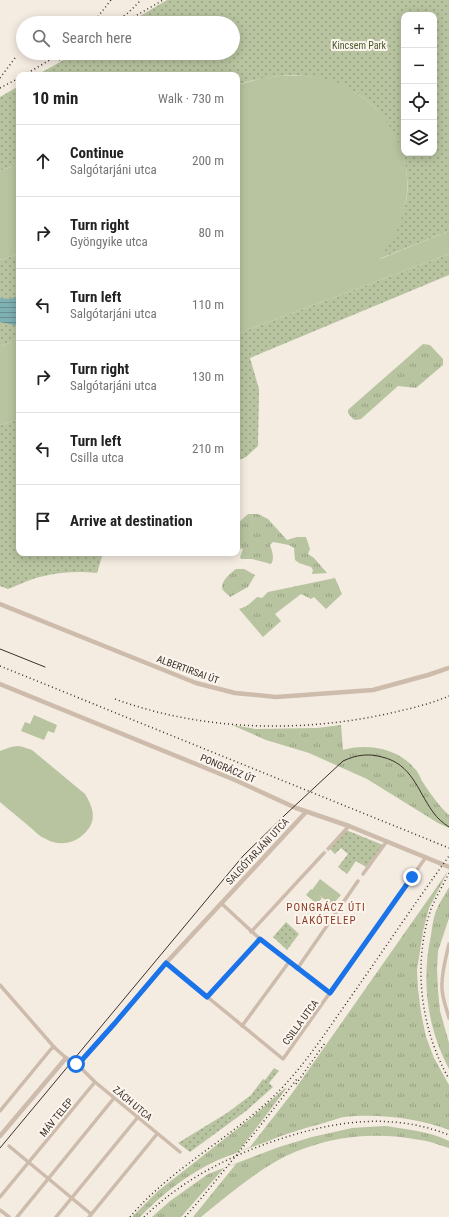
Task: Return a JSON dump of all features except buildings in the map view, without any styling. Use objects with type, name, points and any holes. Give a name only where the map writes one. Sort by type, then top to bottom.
[{"type":"street","name":"ALBERTIRSAI ÚT","points":[[0,604],[196,683],[235,693],[276,697],[373,690],[428,676],[449,668]]},
{"type":"street","name":"PONGRÁCZ ÚT","points":[[0,684],[235,780],[296,808],[349,826],[449,867]]},
{"type":"street","name":"SALGÓTARJÁNI UTCA","points":[[78,1064],[166,963],[306,812]]},
{"type":"street","points":[[329,848],[349,826]]},
{"type":"street","points":[[363,874],[387,841]]},
{"type":"street","points":[[251,932],[323,855]]},
{"type":"street","name":"CSILLA UTCA","points":[[242,1026],[283,1059],[426,857]]},
{"type":"street","points":[[297,969],[358,881]]},
{"type":"street","points":[[221,903],[251,932],[330,993]]},
{"type":"street","points":[[207,997],[260,939]]},
{"type":"street","points":[[449,944],[445,960],[442,985],[445,1005],[449,1018]]},
{"type":"street","points":[[166,963],[242,1026],[289,962]]},
{"type":"street","points":[[0,985],[54,1047],[73,1064],[78,1064]]},
{"type":"street","points":[[0,1111],[54,1047]]},
{"type":"street","points":[[0,1136],[66,1058]]},
{"type":"street","name":"ZÁCH UTCA","points":[[78,1064],[95,1082],[180,1152]]},
{"type":"street","name":"MÁV TELEP","points":[[0,1197],[95,1082]]},
{"type":"street","points":[[17,1217],[114,1098]]},
{"type":"street","points":[[56,1217],[138,1117]]},
{"type":"street","points":[[9,1146],[72,1197],[90,1215],[157,1134]]},
{"type":"street","points":[[0,1210],[8,1217]]},
{"type":"green space","name":"Kincsem Park","points":[[167,0],[449,0],[449,231],[379,259],[395,232],[406,202],[408,186],[403,156],[437,156],[437,12],[401,12],[401,151],[384,120],[369,102],[351,89],[330,81],[308,76],[285,76],[261,79],[240,84],[240,72],[42,72],[64,60],[240,60],[240,16],[140,16]]},
{"type":"green space","points":[[280,76],[315,77],[326,79],[345,86],[362,97],[377,110],[389,125],[398,143],[401,156],[403,156],[405,162],[407,181],[406,201],[403,216],[393,238],[380,259],[449,231],[449,254],[240,333],[240,84],[263,78]]},
{"type":"green space","points":[[16,88],[16,165],[0,171],[0,97]]},
{"type":"green space","points":[[16,165],[16,255],[0,260],[0,171]]},
{"type":"green space","points":[[449,254],[449,275],[250,358],[259,389],[258,446],[246,457],[240,460],[240,333]]},
{"type":"green space","points":[[16,255],[16,341],[0,346],[0,260]]},
{"type":"green space","points":[[16,341],[16,420],[0,425],[0,346]]},
{"type":"green space","points":[[423,344],[430,345],[443,359],[443,365],[416,388],[398,386],[361,419],[353,419],[348,413],[348,410]]},
{"type":"green space","points":[[16,420],[16,556],[102,556],[97,573],[77,572],[57,574],[35,578],[8,589],[0,586],[0,425]]},
{"type":"green space","points":[[248,514],[258,514],[268,519],[287,540],[297,537],[306,537],[310,549],[308,554],[314,558],[327,573],[312,574],[313,570],[311,567],[295,560],[294,548],[289,545],[273,542],[270,545],[273,557],[271,564],[252,559],[241,559],[240,557],[243,549],[240,548],[240,521]]},
{"type":"green space","points":[[236,569],[244,569],[255,575],[248,587],[230,597],[222,587],[226,578]]},
{"type":"green space","points":[[335,578],[342,594],[326,609],[314,597],[311,599],[301,594],[275,614],[281,621],[263,637],[239,609],[247,606],[257,597],[262,598],[268,592]]},
{"type":"green space","points":[[34,715],[57,725],[54,733],[48,731],[44,740],[21,731],[25,722],[30,724]]},
{"type":"green space","points":[[232,725],[256,729],[317,728],[341,725],[343,750],[371,747],[391,752],[407,761],[417,771],[434,799],[449,815],[449,828],[438,823],[367,779],[309,753],[266,740]]},
{"type":"green space","points":[[18,746],[32,750],[85,794],[91,806],[93,819],[89,828],[81,837],[70,842],[52,842],[40,836],[0,802],[0,751]]},
{"type":"green space","points":[[346,830],[383,845],[366,867],[356,861],[347,874],[338,867],[348,854],[341,848],[335,854],[330,849]]},
{"type":"green space","points":[[448,871],[429,908],[423,931],[417,970],[421,1013],[426,1037],[434,1058],[449,1085],[449,1130],[425,1122],[383,1116],[356,1116],[339,1118],[287,1134],[207,1165],[176,1185],[157,1200],[140,1217],[132,1217],[158,1191],[251,1118],[285,1088],[286,1089],[238,1152],[250,1147],[293,1092]]},
{"type":"green space","points":[[320,879],[341,895],[332,905],[319,895],[322,898],[317,904],[306,895],[311,889],[312,890]]},
{"type":"green space","points":[[449,887],[449,918],[438,951],[437,969],[440,1011],[449,1043],[449,1069],[431,1020],[426,987],[426,969],[434,917]]},
{"type":"green space","points":[[286,922],[299,934],[287,950],[273,937]]},
{"type":"green space","points":[[274,1068],[279,1071],[269,1083],[273,1087],[246,1111],[190,1152],[178,1143],[227,1113],[251,1095],[263,1079],[265,1080]]},
{"type":"green space","points":[[384,1126],[433,1135],[449,1141],[449,1148],[431,1142],[403,1137],[369,1136],[335,1140],[302,1149],[275,1162],[242,1184],[201,1217],[193,1217],[236,1164],[224,1168],[181,1217],[152,1217],[170,1201],[208,1174],[279,1147],[312,1137],[352,1128]]},
{"type":"water","points":[[16,297],[16,325],[0,322],[0,298],[10,299]]},
{"type":"tunnel","points":[[323,854],[329,848]]},
{"type":"tram line","points":[[0,649],[45,667]]},
{"type":"tram line","points":[[0,1148],[243,856],[343,761],[353,757],[367,755],[392,760],[400,765],[413,779],[427,804],[440,820],[449,827]]},
{"type":"railway","points":[[98,16],[111,0]]},
{"type":"railway","points":[[124,16],[141,0]]},
{"type":"railway","points":[[135,16],[163,0]]},
{"type":"railway","points":[[0,78],[15,58]]},
{"type":"railway","points":[[29,72],[50,60]]},
{"type":"railway","points":[[0,88],[16,80]]},
{"type":"railway","points":[[0,666],[449,848]]},
{"type":"railway","points":[[115,699],[180,717],[247,725],[281,726],[349,721],[424,705],[449,696]]},
{"type":"railway","points":[[130,1217],[165,1182],[262,1107],[290,1079],[308,1057],[449,856]]},
{"type":"railway","points":[[449,873],[431,909],[425,930],[421,974],[422,996],[426,1018],[439,1060],[449,1079]]},
{"type":"railway","points":[[296,1084],[325,1043]]},
{"type":"railway","points":[[185,1217],[297,1079]]},
{"type":"railway","points":[[144,1217],[174,1192],[206,1171],[240,1154],[298,1133],[341,1124],[384,1121],[406,1123],[449,1135]]},
{"type":"district","name":"PONGRÁCZ ÚTI LAKÓTELEP","points":[[326,913]]},
{"type":"route","points":[[76,1064],[81,1061],[115,1023],[166,963],[207,997],[260,939],[330,993],[412,877]]}]
